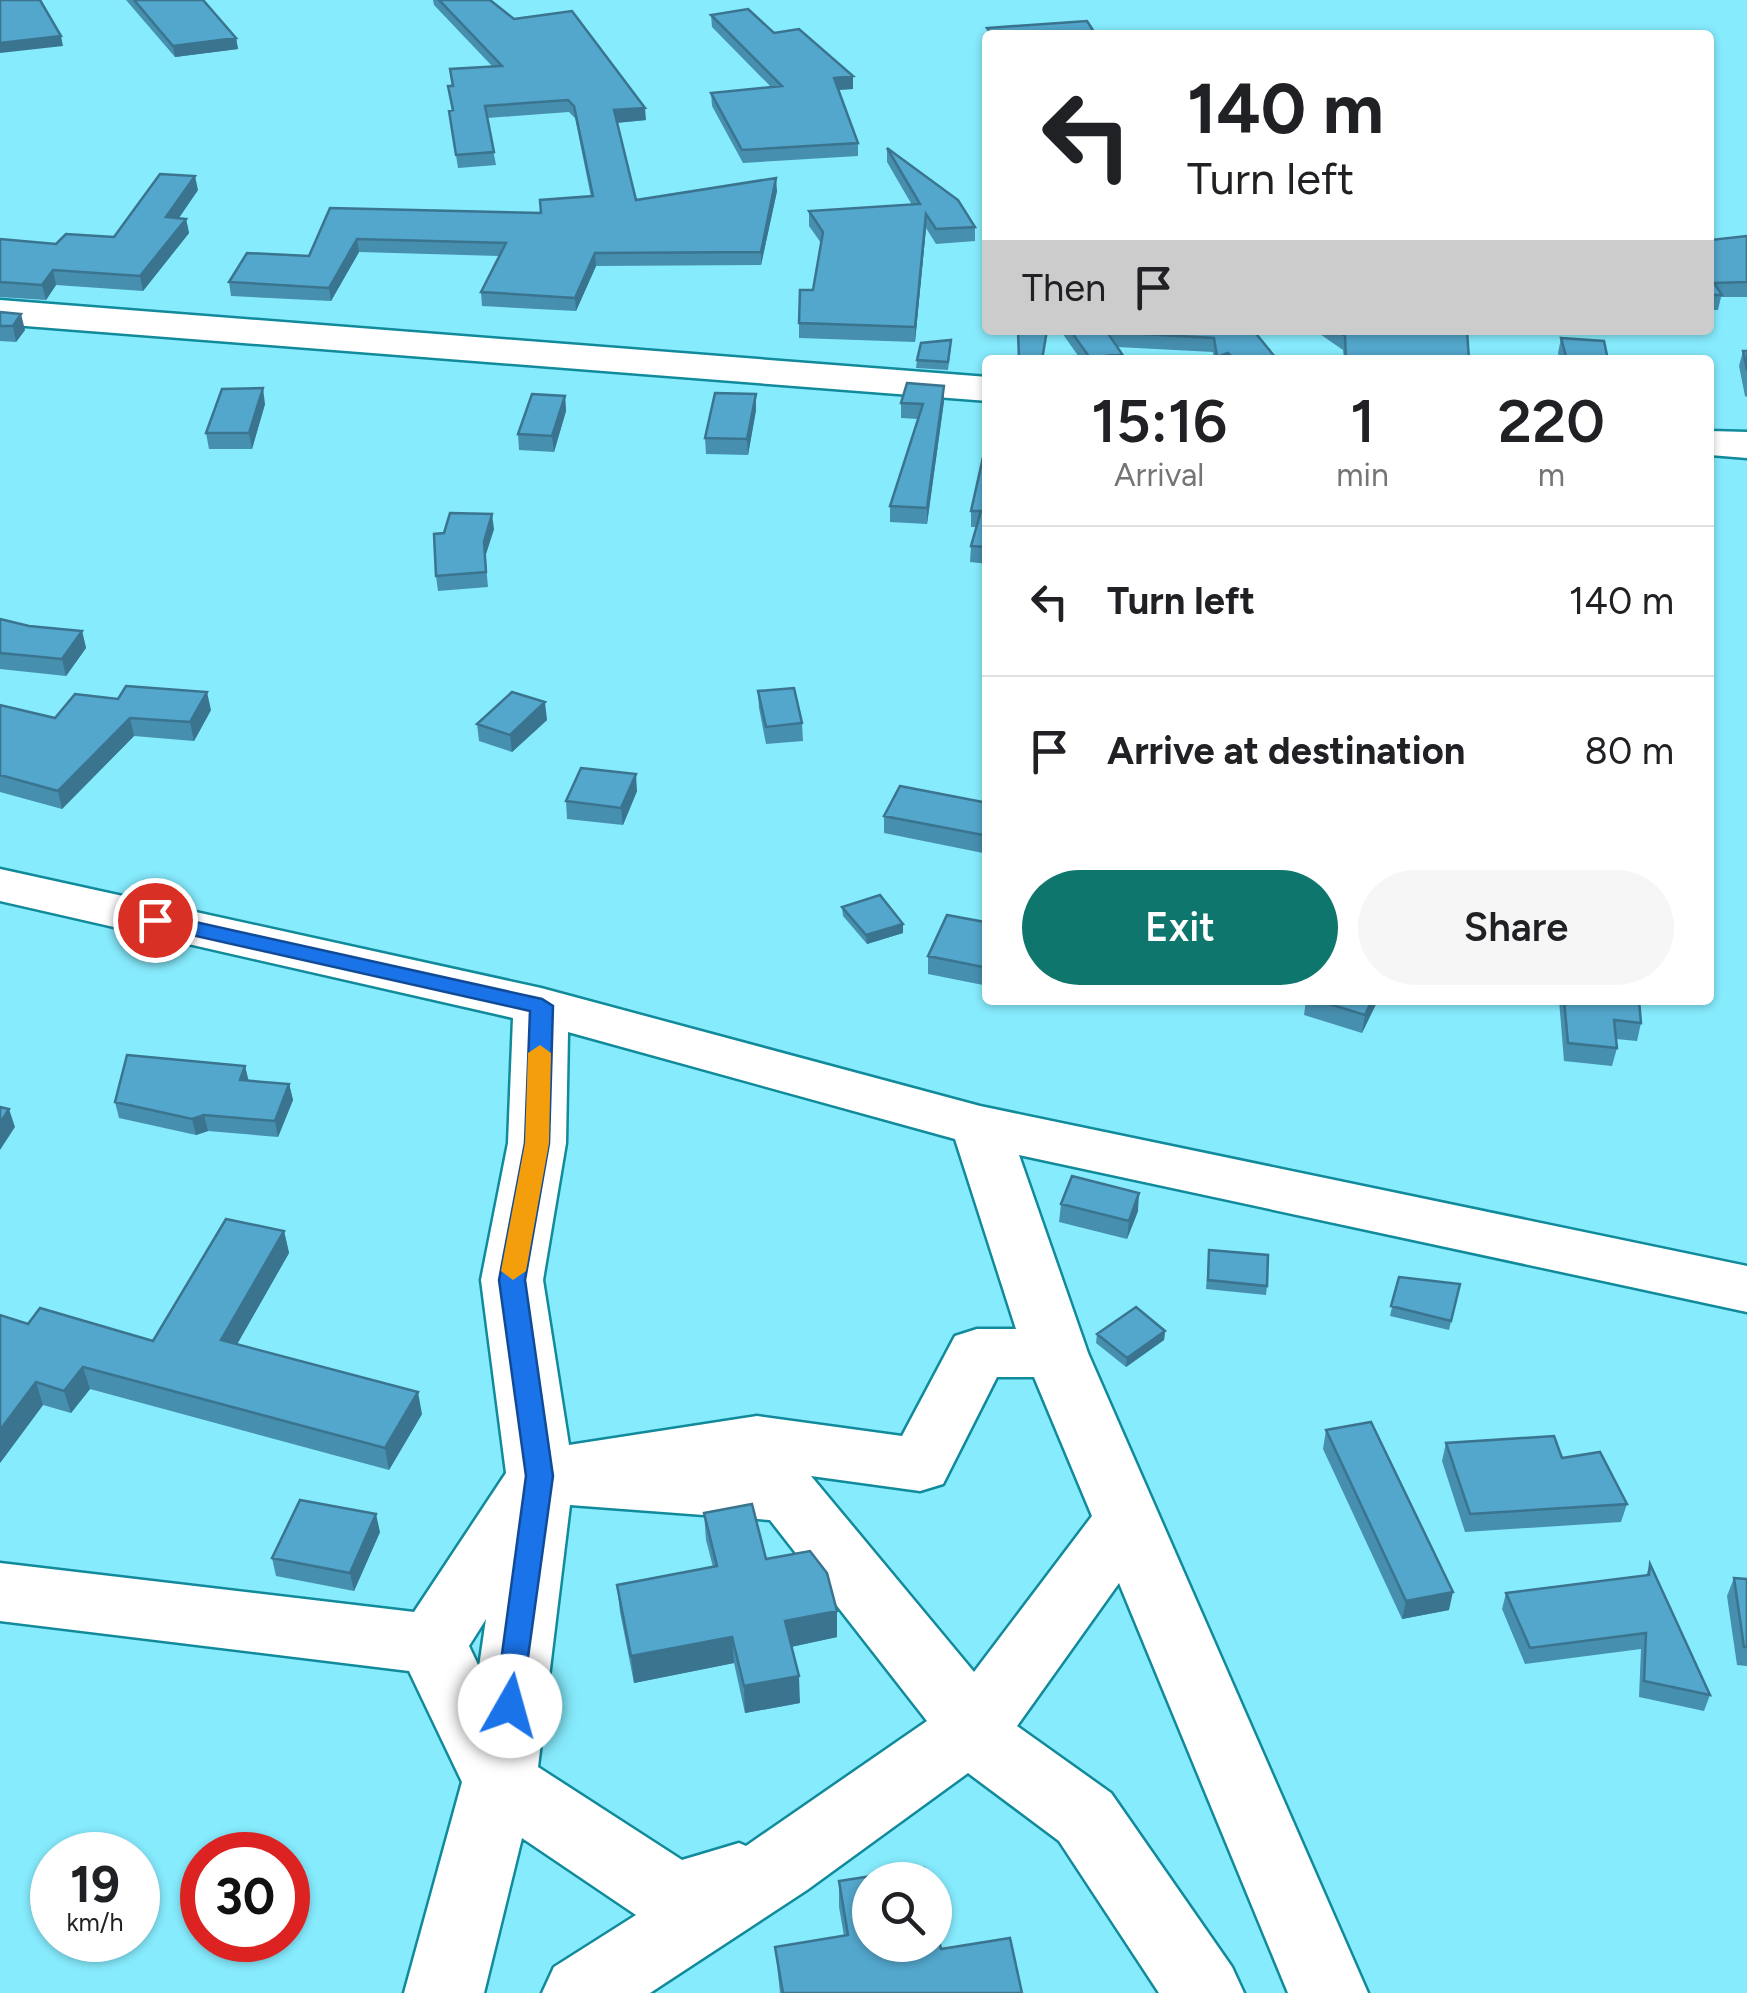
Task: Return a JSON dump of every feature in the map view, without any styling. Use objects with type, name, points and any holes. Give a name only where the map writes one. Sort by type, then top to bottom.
[{"type":"street","points":[[0,312],[982,388]]},
{"type":"street","points":[[1714,443],[1747,445]]},
{"type":"street","points":[[0,885],[542,1006],[980,1126],[1747,1289]]},
{"type":"street","points":[[444,1993],[500,1782],[540,1476],[512,1280],[537,1143],[542,1006]]},
{"type":"street","points":[[980,1126],[1056,1354],[1328,1993]]},
{"type":"street","points":[[432,1644],[540,1476],[757,1442],[920,1466],[977,1352],[1056,1354]]},
{"type":"street","points":[[540,1476],[789,1495],[994,1750],[1086,1817],[1204,1993]]},
{"type":"street","points":[[582,1993],[780,1866],[974,1728],[1127,1520]]},
{"type":"street","points":[[0,1592],[432,1644]]},
{"type":"street","points":[[432,1644],[500,1782],[674,1897],[780,1866]]},
{"type":"building","points":[[0,0],[40,0],[61,36],[0,43]]},
{"type":"building","points":[[134,0],[203,0],[236,38],[173,46]]},
{"type":"building","points":[[439,0],[490,0],[514,19],[572,11],[645,108],[614,110],[636,200],[776,178],[761,252],[595,253],[575,298],[481,292],[506,243],[357,239],[329,288],[229,282],[247,253],[309,256],[330,208],[541,213],[540,200],[593,196],[574,106],[568,100],[485,106],[494,152],[456,155],[449,111],[453,110],[448,86],[453,86],[450,69],[502,66]]},
{"type":"building","points":[[748,9],[774,33],[799,29],[853,76],[834,78],[858,143],[742,150],[711,93],[782,86],[711,15]]},
{"type":"building","points":[[1087,21],[1093,30],[988,30]]},
{"type":"building","points":[[887,148],[958,200],[975,227],[936,229],[926,214],[915,327],[799,323],[800,290],[813,290],[823,232],[809,211],[920,204]]},
{"type":"building","points":[[160,174],[195,176],[166,217],[186,219],[140,276],[53,270],[42,285],[0,282],[0,239],[56,244],[66,234],[114,237]]},
{"type":"building","points":[[1747,236],[1747,282],[1714,283],[1714,240]]},
{"type":"building","points":[[0,312],[21,314],[13,326],[0,326]]},
{"type":"building","points":[[1018,335],[1046,335],[1043,355],[1019,355]]},
{"type":"building","points":[[1074,335],[1109,335],[1122,354],[1114,355],[1088,355]]},
{"type":"building","points":[[1160,335],[1257,335],[1273,355],[1217,355],[1214,338]]},
{"type":"building","points":[[1467,335],[1469,355],[1346,355],[1345,336]]},
{"type":"building","points":[[1561,338],[1604,341],[1607,355],[1566,355]]},
{"type":"building","points":[[951,340],[948,362],[917,360],[921,343]]},
{"type":"building","points":[[907,383],[944,386],[927,508],[890,506],[923,404],[901,403]]},
{"type":"building","points":[[263,388],[249,433],[206,433],[222,389]]},
{"type":"building","points":[[715,393],[756,394],[747,439],[705,438]]},
{"type":"building","points":[[532,394],[565,396],[552,436],[518,434]]},
{"type":"building","points":[[982,462],[982,547],[971,546],[981,511],[971,511]]},
{"type":"building","points":[[450,513],[492,514],[484,542],[486,572],[436,576],[434,534],[444,533]]},
{"type":"building","points":[[0,619],[82,631],[62,659],[0,653]]},
{"type":"building","points":[[126,686],[207,692],[190,722],[130,718],[58,791],[0,775],[0,705],[55,718],[75,694],[118,699]]},
{"type":"building","points":[[794,688],[802,723],[766,727],[758,691]]},
{"type":"building","points":[[512,692],[545,702],[510,735],[477,724]]},
{"type":"building","points":[[581,768],[636,774],[621,808],[566,801]]},
{"type":"building","points":[[900,786],[982,802],[982,835],[884,816]]},
{"type":"building","points":[[880,895],[903,924],[866,935],[842,907]]},
{"type":"building","points":[[947,915],[982,921],[982,967],[928,956]]},
{"type":"building","points":[[1332,1005],[1370,1005],[1365,1015]]},
{"type":"building","points":[[1564,1005],[1639,1005],[1641,1023],[1614,1020],[1617,1048],[1568,1043]]},
{"type":"building","points":[[127,1055],[245,1066],[240,1080],[289,1084],[275,1121],[204,1115],[192,1119],[115,1102]]},
{"type":"building","points":[[0,1107],[9,1109],[0,1123]]},
{"type":"building","points":[[1072,1176],[1139,1193],[1129,1221],[1061,1204]]},
{"type":"building","points":[[226,1219],[284,1231],[221,1340],[418,1392],[385,1448],[83,1367],[64,1391],[36,1382],[0,1430],[0,1315],[28,1324],[40,1308],[153,1341]]},
{"type":"building","points":[[1209,1250],[1268,1255],[1267,1286],[1208,1280]]},
{"type":"building","points":[[1399,1277],[1460,1284],[1451,1321],[1391,1306]]},
{"type":"building","points":[[1136,1307],[1165,1331],[1127,1358],[1097,1334]]},
{"type":"building","points":[[1371,1422],[1453,1592],[1406,1601],[1326,1430]]},
{"type":"building","points":[[1554,1436],[1562,1458],[1600,1452],[1627,1504],[1470,1514],[1446,1443]]},
{"type":"building","points":[[300,1500],[376,1514],[350,1573],[272,1558]]},
{"type":"building","points":[[752,1504],[766,1559],[810,1551],[827,1573],[837,1611],[785,1621],[799,1676],[744,1686],[732,1637],[631,1656],[617,1585],[717,1566],[704,1513]]},
{"type":"building","points":[[1650,1564],[1710,1695],[1644,1681],[1646,1633],[1530,1648],[1506,1593],[1649,1575]]},
{"type":"building","points":[[1734,1578],[1747,1579],[1747,1647],[1744,1647]]},
{"type":"building","points":[[852,1879],[852,1962],[952,1962],[952,1947],[1010,1938],[1022,1993],[783,1993],[775,1947],[848,1935],[839,1881]]},
{"type":"slow traffic","points":[[513,1271],[537,1143],[540,1053]]},
{"type":"route","points":[[155,920],[542,1006],[537,1143],[512,1280],[540,1476],[510,1706]]}]
